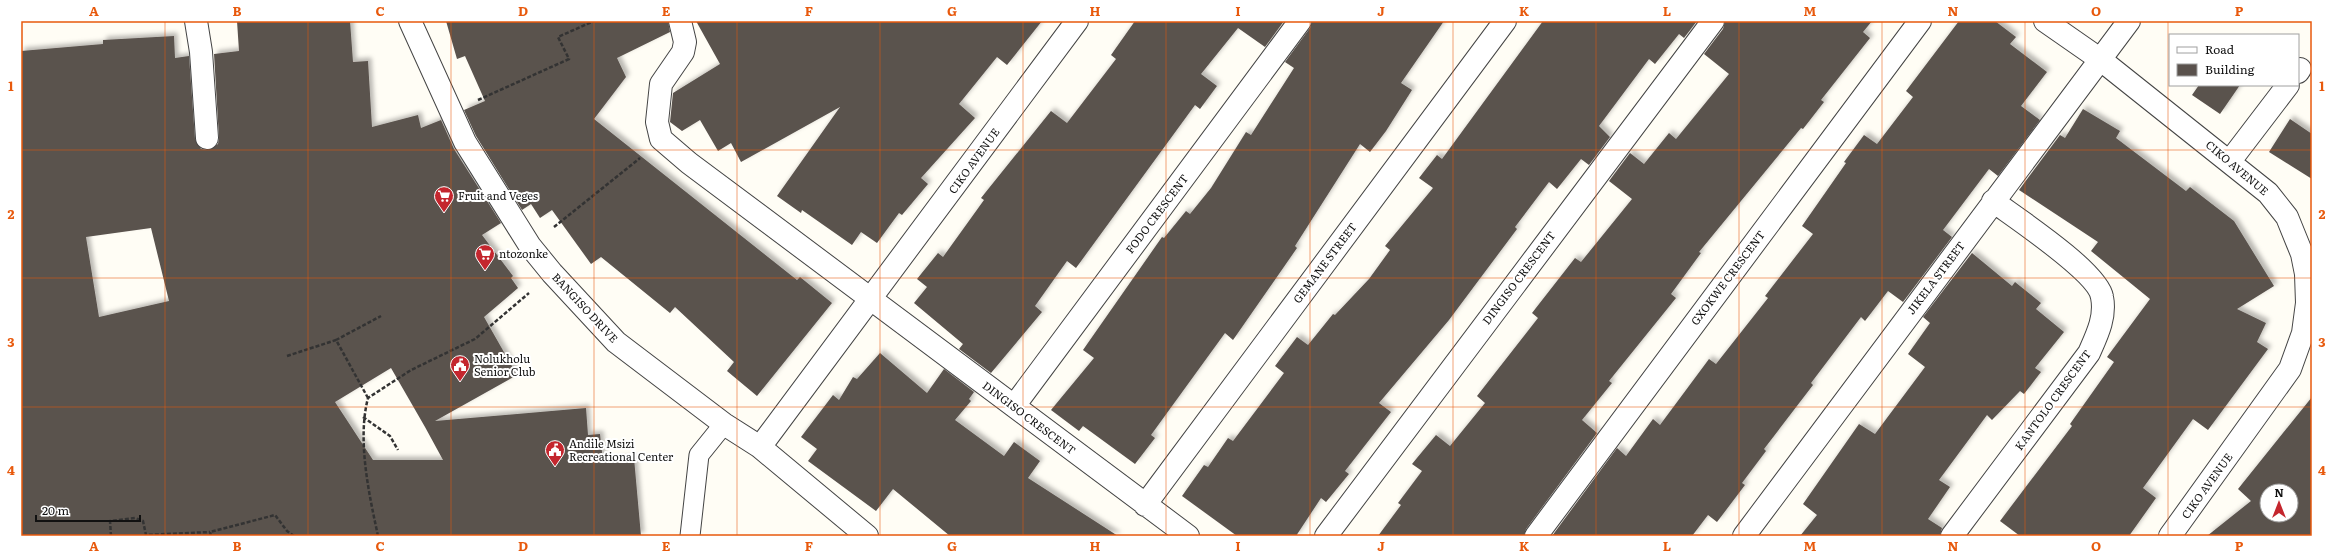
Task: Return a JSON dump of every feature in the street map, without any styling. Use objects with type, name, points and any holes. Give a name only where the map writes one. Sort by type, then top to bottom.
[{"type":"street","points":[[196,21],[201,52],[207,138]]},
{"type":"street","name":"BANGISO DRIVE","points":[[410,21],[450,112],[465,142],[530,246],[552,273],[616,342],[724,424],[760,447],[867,536]]},
{"type":"street","points":[[680,21],[685,42],[683,52],[661,84],[658,97],[657,122],[661,139],[689,163],[871,300]]},
{"type":"street","name":"CIKO AVENUE","points":[[760,447],[871,300],[1077,21]]},
{"type":"street","name":"FODO CRESCENT","points":[[1014,406],[1300,21]]},
{"type":"street","name":"GEMANE STREET","points":[[1146,505],[1505,21]]},
{"type":"street","name":"DINGISO CRESCENT","points":[[1326,536],[1713,21]]},
{"type":"street","name":"GXOKWE CRESCENT","points":[[1536,536],[1920,21]]},
{"type":"street","name":"CIKO AVENUE","points":[[2045,21],[2101,60],[2230,161],[2268,193],[2287,217],[2302,254],[2306,274],[2307,303],[2303,333],[2290,369],[2170,536]]},
{"type":"street","name":"JIKELA STREET","points":[[1744,536],[2129,21]]},
{"type":"street","points":[[2230,161],[2288,86]]},
{"type":"street","name":"KANTOLO CRESCENT","points":[[1952,536],[2089,353],[2099,331],[2104,310],[2102,296],[2091,278],[1993,201]]},
{"type":"street","name":"DINGISO CRESCENT","points":[[871,300],[1188,536]]},
{"type":"lane","points":[[690,536],[699,455],[724,424]]},
{"type":"path","points":[[450,112],[568,59],[558,37],[594,21]]},
{"type":"path","points":[[530,246],[630,168],[661,139]]},
{"type":"path","points":[[378,536],[368,491],[363,416],[368,398],[411,370],[474,338],[552,273]]},
{"type":"path","points":[[286,356],[336,340],[382,316]]},
{"type":"path","points":[[336,340],[368,398]]},
{"type":"path","points":[[363,416],[390,436],[398,450]]},
{"type":"path","points":[[111,536],[110,520],[135,518],[143,520],[146,536],[210,532],[275,515],[286,532],[294,536]]},
{"type":"path","points":[[210,532],[211,536]]},
{"type":"building","points":[[237,21],[350,21],[353,62],[368,61],[372,127],[418,115],[421,128],[441,120],[454,149],[501,223],[482,235],[513,276],[511,278],[518,288],[484,317],[517,375],[435,421],[586,408],[588,435],[600,434],[603,461],[634,458],[641,536],[21,536],[21,51],[103,44],[103,40],[174,36],[175,58],[189,56],[195,139],[201,149],[208,150],[218,144],[219,138],[214,54],[239,51]],"holes":[[[151,228],[169,301],[99,317],[86,237]],[[391,368],[425,427],[443,460],[373,460],[335,402]]]},
{"type":"building","points":[[446,21],[668,21],[670,32],[617,58],[626,77],[594,119],[797,280],[800,277],[832,303],[757,396],[727,371],[734,362],[675,307],[670,313],[601,257],[591,264],[552,210],[540,218],[531,204],[522,210],[476,136],[464,110],[485,101],[465,56],[457,59]]},
{"type":"building","points":[[696,21],[1042,21],[1007,65],[997,57],[959,104],[975,118],[921,178],[928,184],[902,215],[899,213],[877,243],[861,232],[852,245],[802,210],[801,213],[777,196],[840,107],[741,162],[731,143],[718,151],[700,120],[682,131],[670,122],[673,93],[720,64]]},
{"type":"building","points":[[1135,21],[1284,21],[1265,47],[1238,28],[1201,74],[1217,86],[1200,109],[1195,105],[1076,268],[1067,261],[1035,306],[1042,312],[991,373],[959,349],[963,344],[914,303],[927,287],[917,279],[938,253],[943,257],[984,200],[981,198],[1051,111],[1067,123],[1116,59],[1111,55]]},
{"type":"building","points":[[1312,21],[1444,21],[1401,83],[1412,90],[1386,131],[1370,152],[1360,144],[1295,246],[1297,248],[1233,340],[1225,333],[1151,435],[1155,438],[1135,464],[1083,426],[1079,431],[1051,410],[1094,358],[1083,350],[1162,237],[1164,238],[1186,211],[1190,214],[1211,188],[1246,132],[1251,135],[1294,68],[1285,62],[1310,28]]},
{"type":"building","points":[[1543,21],[1697,21],[1684,38],[1679,34],[1655,64],[1649,59],[1599,126],[1610,137],[1589,165],[1581,159],[1557,189],[1549,182],[1515,227],[1517,229],[1449,320],[1379,403],[1391,412],[1345,471],[1349,474],[1326,502],[1321,498],[1296,536],[1237,536],[1182,496],[1204,465],[1208,467],[1228,438],[1233,441],[1284,373],[1275,366],[1297,337],[1308,345],[1333,314],[1335,315],[1369,279],[1390,250],[1385,246],[1433,188],[1419,178],[1437,155],[1442,159]]},
{"type":"building","points":[[1725,21],[1872,21],[1863,32],[1870,38],[1821,100],[1824,102],[1699,252],[1701,253],[1671,294],[1676,298],[1609,381],[1612,383],[1582,420],[1597,433],[1526,529],[1524,536],[1378,536],[1401,505],[1398,503],[1422,471],[1412,464],[1436,435],[1450,446],[1485,403],[1477,396],[1538,318],[1532,313],[1575,258],[1581,262],[1632,199],[1609,181],[1630,153],[1644,164],[1669,133],[1676,139],[1729,74],[1704,54],[1723,29]]},
{"type":"building","points":[[1959,21],[1995,21],[2016,37],[2010,44],[2047,72],[2021,106],[2040,120],[1998,176],[1989,169],[1943,230],[1952,237],[1903,302],[1888,291],[1865,321],[1861,317],[1811,383],[1813,385],[1764,449],[1766,451],[1742,483],[1745,485],[1717,522],[1708,515],[1692,536],[1552,536],[1617,448],[1626,456],[1653,419],[1660,425],[1709,359],[1716,364],[1768,298],[1765,296],[1813,234],[1802,226],[1846,163],[1844,162],[1864,135],[1877,144],[1913,97],[1906,91]]},
{"type":"building","points":[[2198,86],[2239,86],[2220,114],[2192,95]]},
{"type":"building","points":[[2083,109],[2120,131],[2116,138],[2186,191],[2190,187],[2234,221],[2274,286],[2237,309],[2266,323],[2257,342],[2268,349],[2208,430],[2193,419],[2143,488],[2156,498],[2129,536],[2020,536],[2000,521],[2072,426],[2070,424],[2114,362],[2107,357],[2150,299],[2091,251],[2098,242],[2019,190],[2060,135],[2065,138]]},
{"type":"building","points":[[2290,119],[2312,134],[2312,179],[2269,152]]},
{"type":"building","points":[[1972,253],[2012,286],[2015,282],[2041,303],[2036,309],[2064,332],[2035,368],[2041,372],[2024,394],[2020,391],[1992,420],[1987,415],[1939,480],[1950,487],[1928,519],[1942,528],[1940,536],[1800,536],[1817,515],[1803,504],[1859,424],[1875,434],[1925,367],[1908,354],[1930,323],[1923,317]]},
{"type":"building","points":[[880,353],[927,393],[944,369],[974,392],[969,399],[971,401],[955,420],[1004,456],[1014,442],[1040,461],[1028,478],[1118,536],[950,536],[893,489],[876,511],[808,461],[817,449],[801,437],[833,395],[839,400],[853,377],[857,379]]},
{"type":"building","points":[[2312,397],[2312,536],[2207,536],[2251,501],[2238,489]]},
{"type":"place","name":"Fruit and Veges","points":[[444,213]]},
{"type":"place","name":"ntozonke","points":[[485,271]]},
{"type":"place","name":"Nolukholu Senior Club","points":[[460,382]]},
{"type":"place","name":"Andile Msizi Recreational Center","points":[[555,467]]}]
